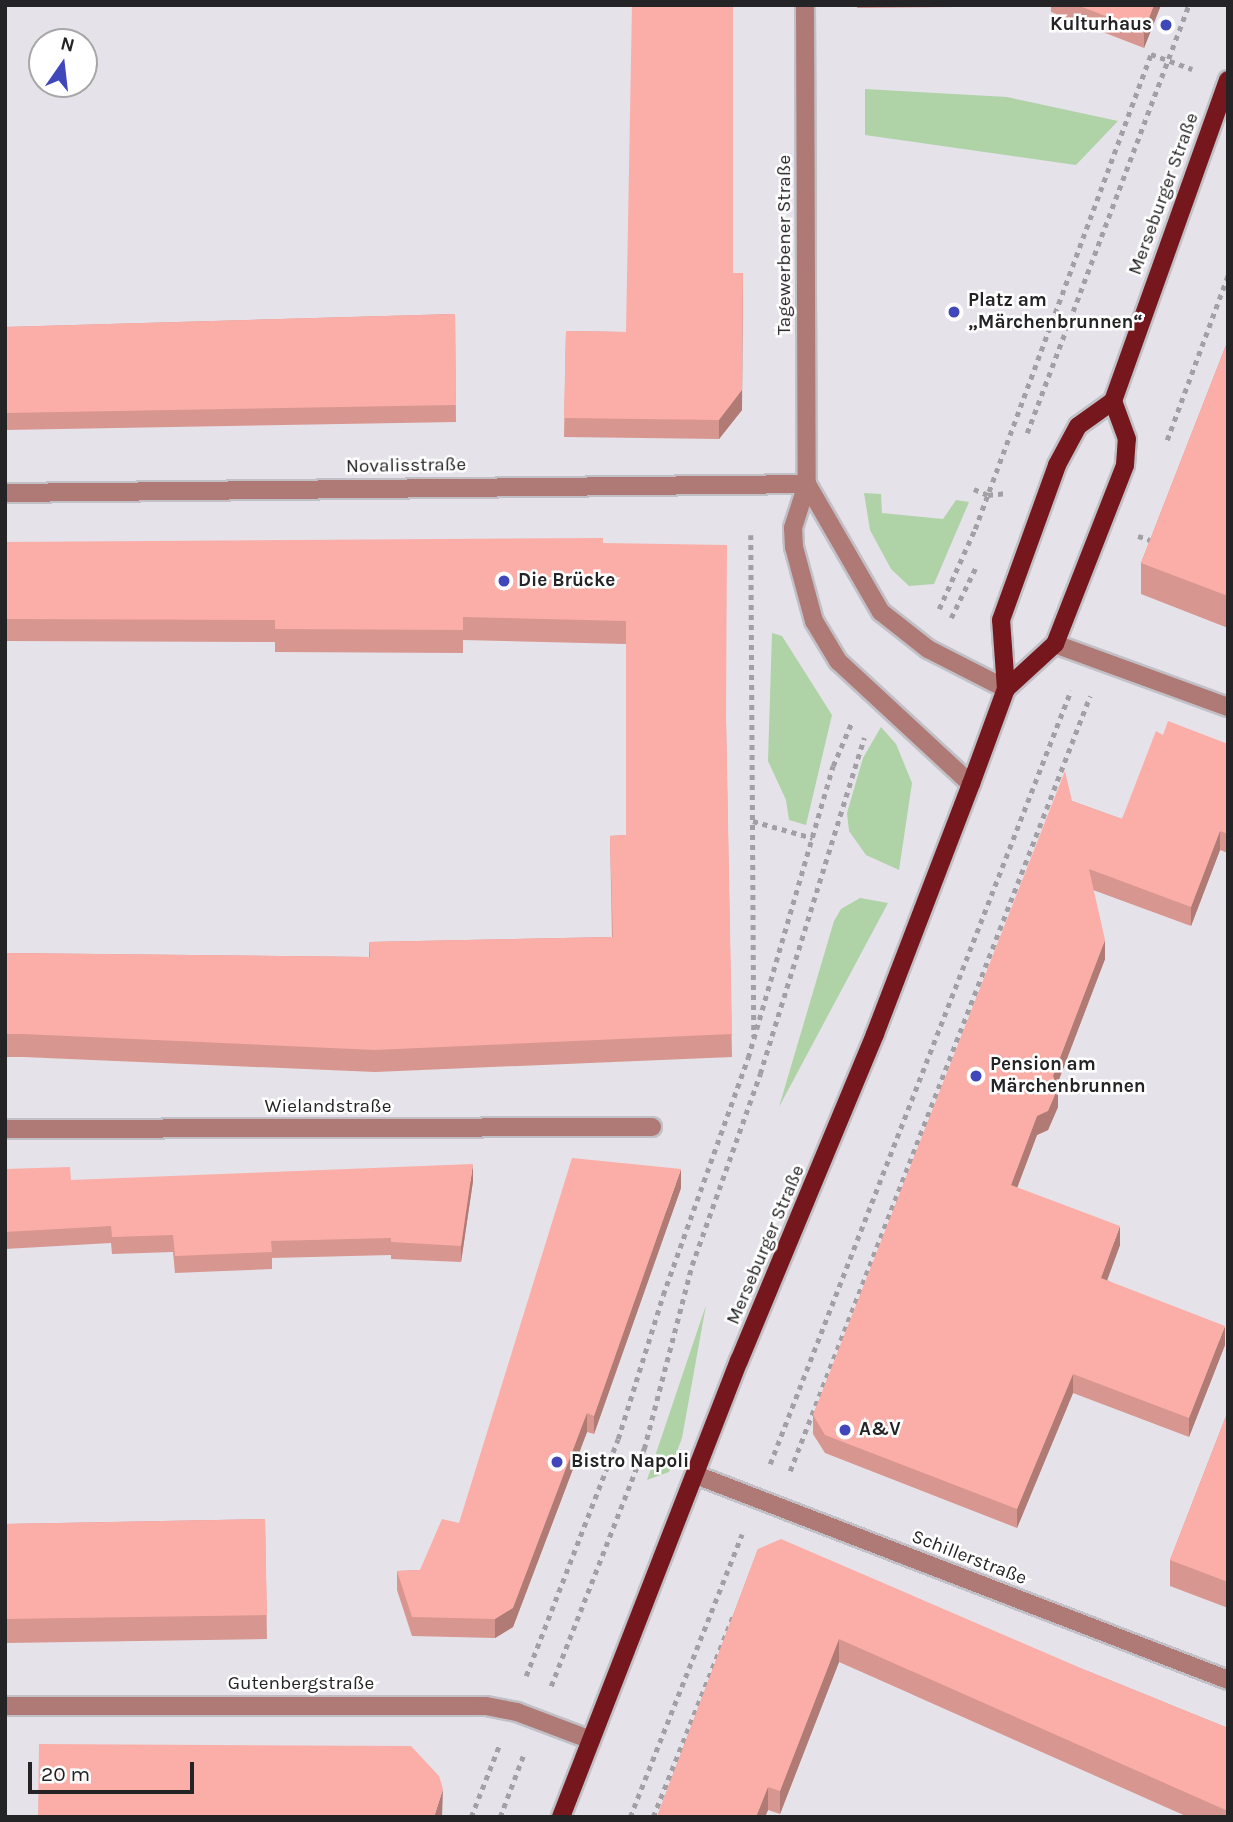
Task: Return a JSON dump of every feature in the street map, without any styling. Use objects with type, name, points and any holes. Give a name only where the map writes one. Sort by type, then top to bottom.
[{"type":"main road","name":"Merseburger Straße","points":[[561,1817],[696,1475],[876,1034],[971,785],[1006,689],[1001,620],[1037,518],[1078,426],[1113,401],[1228,81]]},
{"type":"main road","name":"Merseburger Straße","points":[[1006,689],[1055,644],[1125,465],[1127,439],[1113,401]]},
{"type":"street","name":"Tagewerbener Straße","points":[[805,5],[807,484]]},
{"type":"street","name":"Novalisstraße","points":[[5,492],[807,484]]},
{"type":"street","points":[[807,484],[869,596],[922,645],[1006,689]]},
{"type":"street","points":[[807,484],[795,518],[794,547],[814,621],[838,661],[971,785]]},
{"type":"street","points":[[1055,644],[1228,707]]},
{"type":"street","name":"Wielandstraße","points":[[5,1129],[652,1127]]},
{"type":"street","name":"Schillerstraße","points":[[696,1475],[1228,1680]]},
{"type":"street","name":"Gutenbergstraße","points":[[5,1706],[452,1704],[512,1711],[591,1740]]},
{"type":"path","points":[[1024,440],[1189,5]]},
{"type":"path","points":[[922,645],[949,594],[988,495],[1151,54],[1228,81]]},
{"type":"path","points":[[1165,444],[1228,275]]},
{"type":"path","points":[[1001,503],[1010,479]]},
{"type":"path","points":[[752,485],[754,1040]]},
{"type":"path","points":[[974,489],[988,495],[1005,492],[1016,496]]},
{"type":"path","points":[[922,645],[963,598],[979,557]]},
{"type":"path","points":[[630,1817],[1085,654]]},
{"type":"path","points":[[783,1510],[1103,661]]},
{"type":"path","points":[[471,1817],[618,1439],[663,1295],[754,1040],[843,740],[879,700]]},
{"type":"path","points":[[500,1817],[644,1448],[689,1276],[772,1037],[850,774],[879,700]]},
{"type":"path","points":[[752,821],[813,838]]},
{"type":"path","points":[[653,1817],[735,1611]]},
{"type":"green space","points":[[865,89],[1007,97],[1118,121],[1076,165],[865,135]]},
{"type":"green space","points":[[864,493],[881,494],[882,513],[943,519],[956,500],[969,502],[934,584],[909,586],[891,569],[870,530]]},
{"type":"green space","points":[[772,633],[782,636],[832,715],[806,825],[789,820],[786,800],[768,761]]},
{"type":"green space","points":[[881,727],[896,744],[912,783],[899,870],[866,855],[849,831],[847,813],[863,758]]},
{"type":"green space","points":[[860,898],[888,903],[779,1107],[834,921],[841,909]]},
{"type":"green space","points":[[706,1305],[682,1438],[669,1472],[647,1480]]},
{"type":"building","points":[[632,5],[733,5],[733,273],[743,273],[742,390],[719,420],[564,418],[566,331],[626,332]]},
{"type":"building","points":[[1077,5],[1154,5],[1144,31]]},
{"type":"building","points":[[455,314],[456,405],[5,413],[5,327]]},
{"type":"building","points":[[1228,340],[1228,596],[1141,563]]},
{"type":"building","points":[[603,538],[603,543],[727,545],[726,716],[732,1034],[375,1050],[5,1034],[5,953],[370,957],[369,942],[613,937],[610,836],[626,835],[626,621],[463,617],[463,630],[275,629],[275,620],[5,619],[5,542]]},
{"type":"building","points":[[1168,721],[1228,744],[1228,834],[1220,831],[1191,907],[1089,869],[1105,940],[1053,1076],[1058,1088],[1048,1111],[1037,1116],[1011,1185],[1120,1226],[1101,1278],[1225,1326],[1189,1418],[1073,1374],[1017,1509],[825,1435],[813,1415],[1065,771],[1072,801],[1122,819],[1156,731],[1163,735]]},
{"type":"building","points":[[572,1158],[681,1169],[594,1416],[587,1413],[513,1608],[495,1619],[412,1617],[397,1571],[420,1570],[442,1519],[459,1523]]},
{"type":"building","points":[[473,1164],[461,1246],[391,1242],[391,1238],[271,1241],[272,1252],[175,1256],[173,1235],[112,1237],[111,1226],[5,1232],[5,1169],[70,1167],[71,1180]]},
{"type":"building","points":[[1228,1411],[1228,1582],[1170,1560]]},
{"type":"building","points":[[265,1519],[267,1615],[5,1619],[5,1524]]},
{"type":"building","points":[[781,1539],[1090,1672],[1228,1728],[1228,1811],[839,1639],[780,1791],[768,1787],[756,1817],[657,1817],[758,1549]]},
{"type":"building","points":[[39,1744],[411,1746],[439,1776],[443,1789],[434,1817],[38,1817]]},
{"type":"place","name":"Kulturhaus","points":[[1166,25]]},
{"type":"place","name":"Platz am „Märchenbrunnen“","points":[[954,312]]},
{"type":"place","name":"Die Brücke","points":[[504,581]]},
{"type":"place","name":"Pension am Märchenbrunnen","points":[[976,1076]]},
{"type":"place","name":"A&V","points":[[845,1430]]},
{"type":"place","name":"Bistro Napoli","points":[[557,1462]]}]
